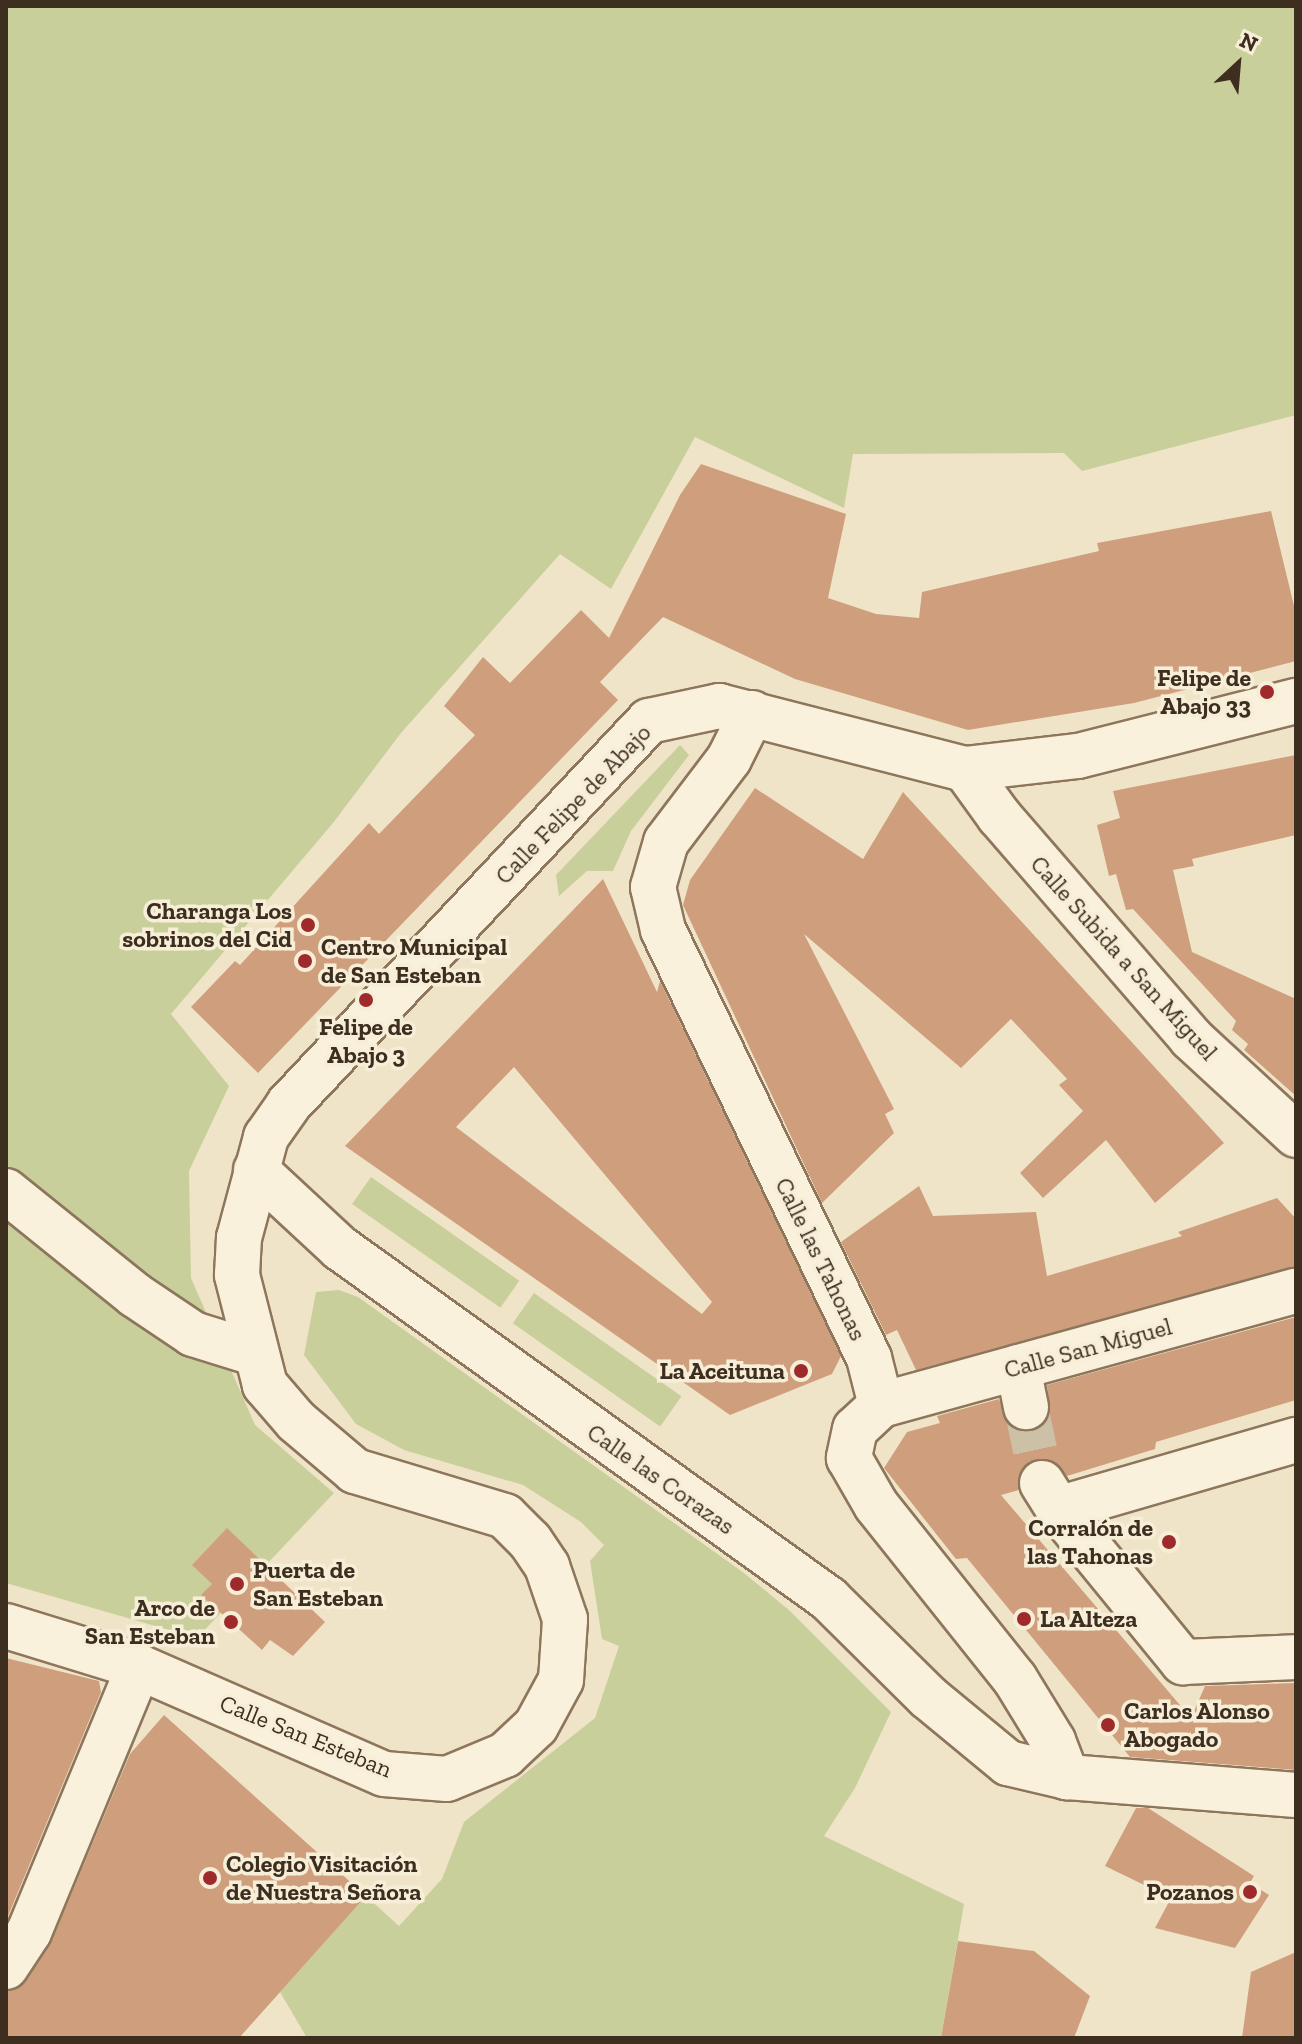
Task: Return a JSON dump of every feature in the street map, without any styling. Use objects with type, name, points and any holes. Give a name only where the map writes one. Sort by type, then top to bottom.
[{"type":"street","name":"Calle Felipe de Abajo","points":[[256,1170],[266,1137],[288,1105],[649,721],[719,706],[965,769],[1078,756],[1296,701]]},
{"type":"street","name":"Calle las Tahonas","points":[[752,713],[729,759],[666,842],[653,887],[663,930],[869,1358],[881,1405]]},
{"type":"street","name":"Calle Subida a San Miguel","points":[[965,769],[999,816],[1191,1038],[1296,1135]]},
{"type":"street","name":"Calle San Esteban","points":[[6,1626],[139,1667],[384,1774],[447,1779],[505,1755],[536,1726],[561,1680],[565,1619],[547,1566],[530,1541],[505,1516],[355,1471],[296,1421],[265,1385],[254,1353],[237,1275],[239,1238],[256,1170]]},
{"type":"street","name":"Calle las Corazas","points":[[256,1170],[340,1248],[829,1599],[928,1697],[1008,1763],[1067,1777],[1296,1795]]},
{"type":"street","points":[[6,1191],[124,1286],[193,1334],[254,1353]]},
{"type":"street","name":"Calle San Miguel","points":[[881,1405],[1022,1387],[1296,1291]]},
{"type":"street","points":[[881,1405],[855,1429],[849,1458],[876,1505],[1015,1679],[1053,1741],[1067,1777]]},
{"type":"street","points":[[1296,1440],[1050,1496],[1183,1662],[1296,1657]]},
{"type":"street","points":[[6,1967],[29,1932],[139,1667]]},
{"type":"green space","points":[[6,6],[1296,6],[1296,415],[1082,471],[1064,453],[853,454],[844,508],[695,437],[611,589],[560,554],[401,733],[333,823],[171,1014],[229,1086],[189,1171],[191,1278],[255,1425],[334,1493],[197,1638],[6,1583]]},
{"type":"green space","points":[[680,745],[689,755],[631,831],[613,871],[587,871],[559,896],[556,875]]},
{"type":"green space","points":[[371,1177],[519,1281],[500,1308],[352,1204]]},
{"type":"green space","points":[[339,1290],[358,1297],[744,1573],[790,1611],[891,1712],[855,1788],[824,1836],[964,1904],[941,2038],[307,2038],[280,1992],[366,1896],[399,1926],[442,1879],[464,1822],[595,1718],[619,1646],[602,1639],[590,1561],[604,1545],[581,1522],[523,1485],[404,1450],[356,1424],[304,1355],[316,1292]]},
{"type":"green space","points":[[534,1293],[681,1396],[660,1427],[513,1323]]},
{"type":"building","points":[[701,464],[846,514],[828,598],[876,614],[919,618],[922,592],[1099,551],[1097,543],[1271,511],[1296,614],[1296,661],[1134,703],[968,730],[795,679],[663,617],[600,682],[618,700],[258,1073],[191,1007],[235,961],[240,965],[369,823],[379,834],[475,735],[444,706],[483,657],[510,683],[581,610],[609,638],[680,495]]},
{"type":"building","points":[[1296,755],[1296,835],[1192,859],[1194,866],[1173,870],[1192,952],[1296,999],[1296,1096],[1244,1050],[1248,1044],[1232,1030],[1236,1021],[1133,909],[1126,910],[1116,874],[1109,876],[1097,825],[1120,818],[1113,791]]},
{"type":"building","points":[[755,788],[863,859],[903,792],[1224,1143],[1155,1203],[1106,1140],[1043,1198],[1020,1173],[1083,1111],[1059,1085],[1067,1079],[1011,1019],[961,1068],[804,934],[894,1109],[885,1114],[894,1133],[822,1203],[683,905],[690,880]]},
{"type":"building","points":[[603,879],[657,992],[660,981],[841,1356],[832,1374],[730,1415],[345,1146]],"holes":[[[514,1067],[712,1302],[702,1314],[456,1127]]]},
{"type":"building","points":[[919,1186],[933,1216],[1036,1212],[1047,1276],[1182,1236],[1178,1232],[1277,1198],[1296,1219],[1296,1267],[916,1370],[897,1330],[886,1335],[841,1242]]},
{"type":"building","points":[[1296,1317],[1296,1400],[1156,1442],[1155,1449],[1067,1476],[1053,1461],[1030,1461],[1020,1472],[1019,1490],[1001,1495],[1191,1718],[1205,1686],[1296,1683],[1296,1770],[1130,1757],[967,1558],[956,1559],[884,1468],[907,1432],[940,1423],[937,1416],[999,1399],[1008,1424],[1032,1431],[1050,1414],[1047,1385]]},
{"type":"building","points":[[227,1528],[325,1622],[293,1656],[270,1640],[262,1650],[201,1595],[212,1584],[192,1565]]},
{"type":"building","points":[[6,1658],[99,1681],[101,1692],[6,1921]]},
{"type":"building","name":"Colegio Visitación de Nuestra Señora","points":[[164,1715],[366,1896],[239,2038],[6,2038],[6,1992],[26,1981],[50,1945],[130,1754]]},
{"type":"building","points":[[1136,1808],[1148,1808],[1254,1876],[1250,1883],[1269,1895],[1235,1948],[1155,1928],[1171,1898],[1105,1866]]},
{"type":"building","points":[[958,1941],[1034,1951],[1090,1996],[1074,2038],[941,2038]]},
{"type":"building","points":[[1296,1952],[1296,2038],[1242,2038],[1251,1972]]},
{"type":"tunnel","points":[[1026,1407],[1042,1483]]},
{"type":"place","name":"Felipe de Abajo 33","points":[[1267,692]]},
{"type":"place","name":"Charanga Los sobrinos del Cid","points":[[308,925]]},
{"type":"place","name":"Centro Municipal de San Esteban","points":[[305,961]]},
{"type":"place","name":"Felipe de Abajo 3","points":[[366,1000]]},
{"type":"place","name":"La Aceituna","points":[[801,1371]]},
{"type":"place","name":"Corralón de las Tahonas","points":[[1169,1542]]},
{"type":"place","name":"Puerta de San Esteban","points":[[237,1584]]},
{"type":"place","name":"La Alteza","points":[[1024,1619]]},
{"type":"place","name":"Arco de San Esteban","points":[[231,1622]]},
{"type":"place","name":"Carlos Alonso Abogado","points":[[1108,1725]]},
{"type":"place","name":"Colegio Visitación de Nuestra Señora","points":[[210,1878]]},
{"type":"place","name":"Pozanos","points":[[1250,1892]]}]
